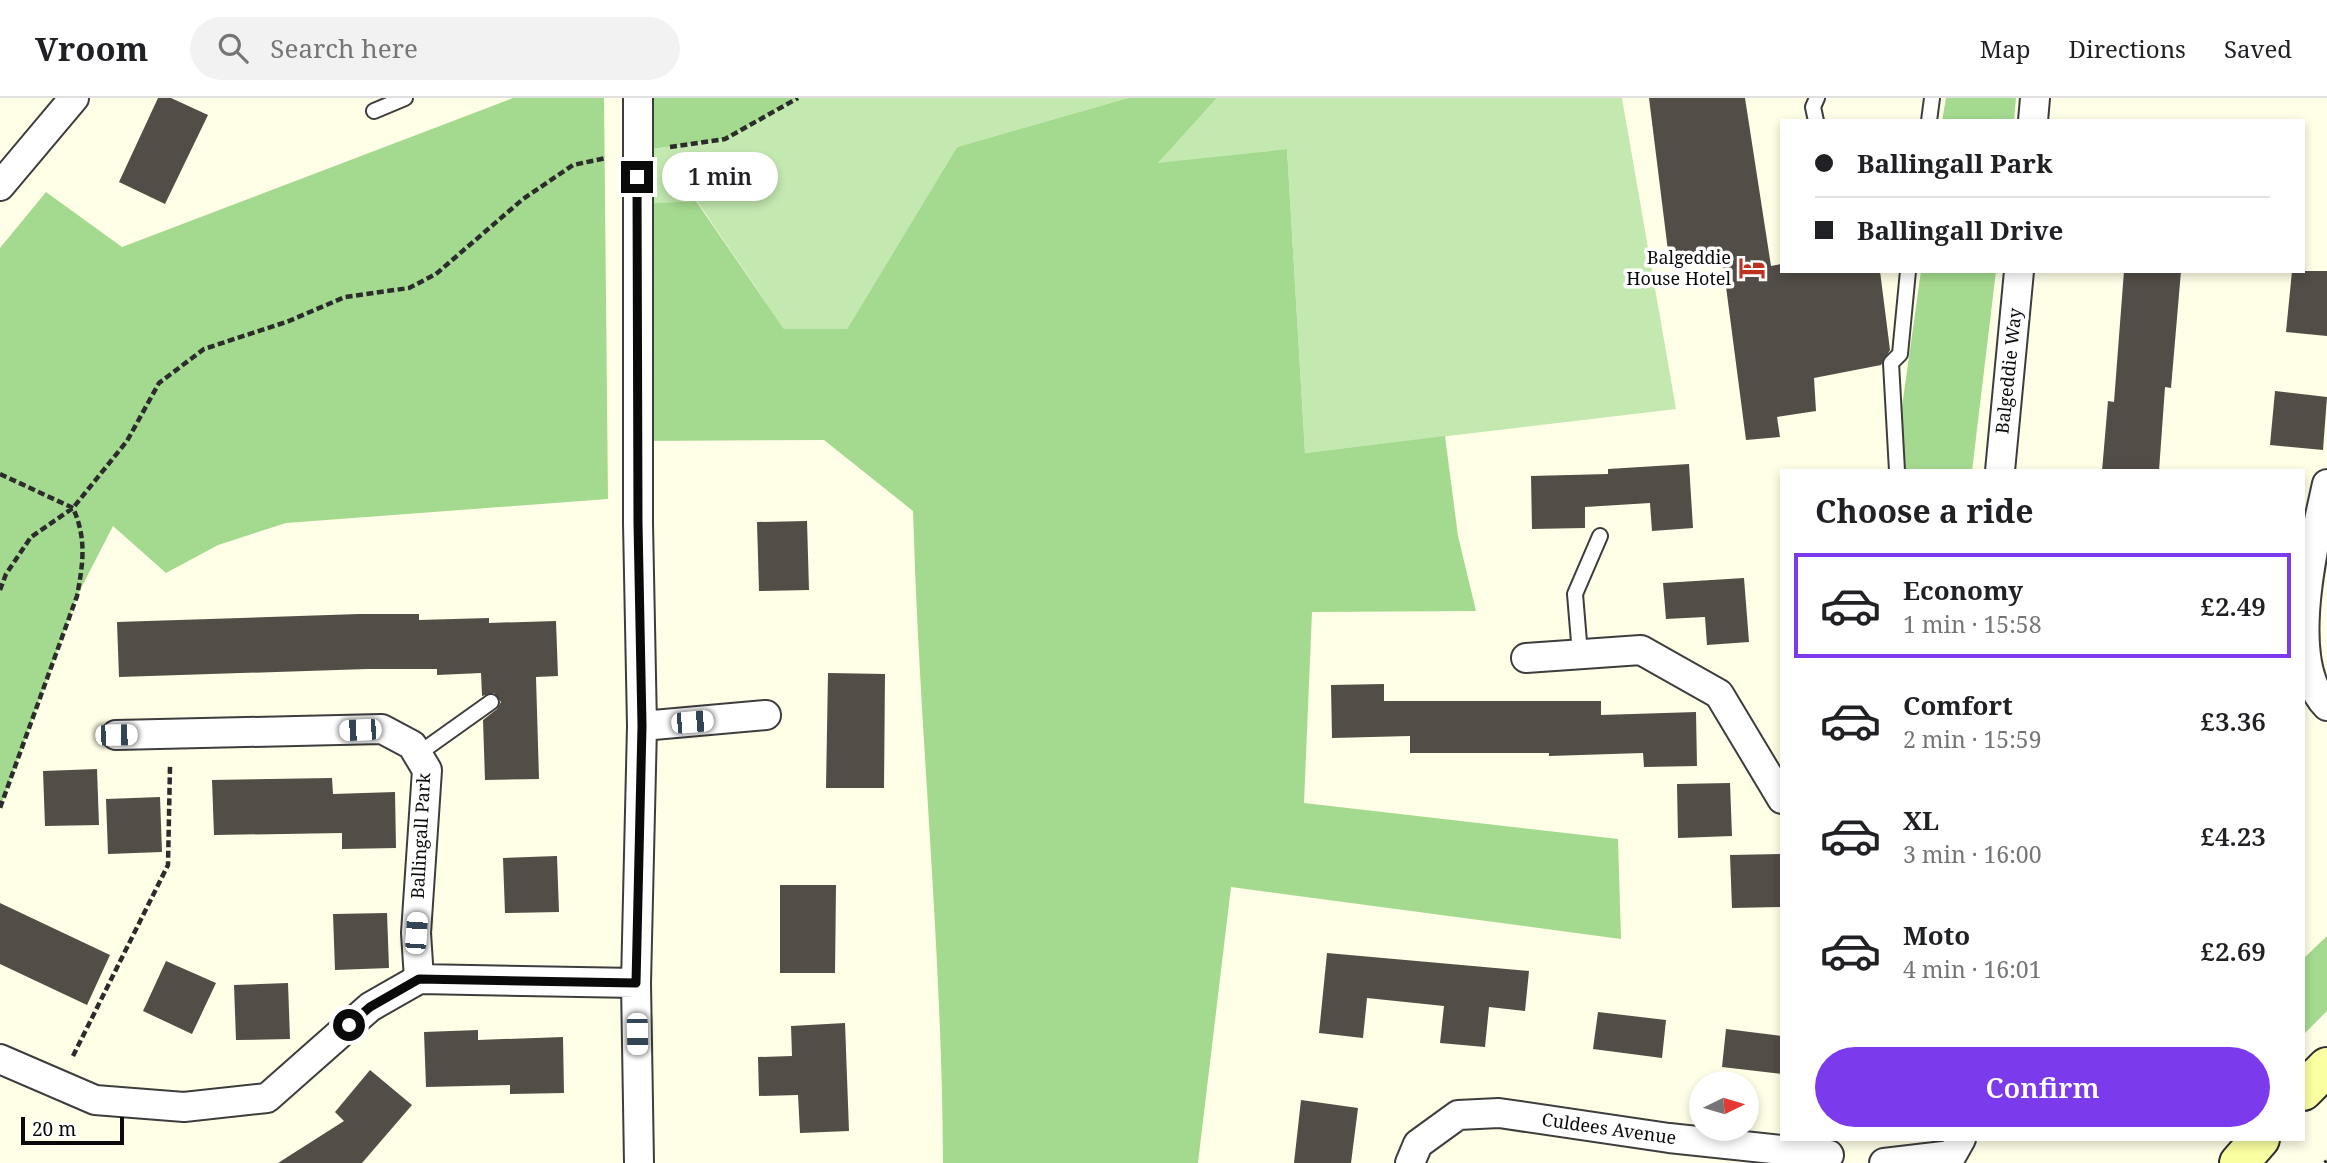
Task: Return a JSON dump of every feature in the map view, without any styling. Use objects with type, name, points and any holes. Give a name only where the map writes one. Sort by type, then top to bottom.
[{"type":"street","points":[[0,186],[74,98]]},
{"type":"street","points":[[638,98],[638,523],[642,726],[636,983],[639,1163]]},
{"type":"street","points":[[2033,119],[2035,98]]},
{"type":"street","name":"Balgeddie Way","points":[[2000,469],[2019,273]]},
{"type":"street","points":[[2327,484],[2309,569],[2306,639],[2308,668],[2319,698],[2327,706]]},
{"type":"street","points":[[1526,658],[1641,649],[1718,694],[1780,796]]},
{"type":"street","points":[[642,726],[766,716]]},
{"type":"street","name":"Ballingall Park","points":[[116,735],[382,729],[412,745],[427,770],[416,933],[419,979]]},
{"type":"street","points":[[0,1059],[95,1100],[184,1108],[267,1098],[370,1007],[419,979],[636,983]]},
{"type":"street","points":[[2305,1089],[2327,1067]]},
{"type":"street","name":"Culdees Avenue","points":[[1410,1163],[1418,1144],[1458,1115],[1499,1112],[1667,1150],[1830,1152]]},
{"type":"street","points":[[2239,1163],[2258,1141]]},
{"type":"street","points":[[1884,1163],[1958,1152]]},
{"type":"lane","points":[[374,111],[405,98]]},
{"type":"lane","points":[[1816,98],[1813,107],[1816,119]]},
{"type":"lane","points":[[1929,119],[1932,98]]},
{"type":"lane","points":[[1897,469],[1891,363],[1900,354],[1908,273]]},
{"type":"lane","points":[[1580,654],[1575,594],[1600,536]]},
{"type":"lane","points":[[418,754],[491,702]]},
{"type":"path","points":[[0,590],[31,537],[73,509],[127,442],[159,383],[204,349],[289,321],[345,297],[409,288],[436,274],[523,199],[573,165],[637,151],[725,139],[797,98]]},
{"type":"path","points":[[0,474],[73,509],[82,529],[82,566],[77,596],[0,808]]},
{"type":"path","points":[[59,1085],[168,865],[170,733]]},
{"type":"green space","points":[[513,98],[604,98],[608,499],[286,523],[218,545],[166,573],[113,526],[77,596],[0,808],[0,248],[46,192],[122,247]]},
{"type":"green space","points":[[638,98],[798,98],[725,139],[637,151]]},
{"type":"green space","points":[[798,98],[1128,98],[957,147],[847,329],[784,329],[697,201],[637,204],[637,151],[725,139]]},
{"type":"green space","points":[[1128,98],[1217,98],[1158,163],[1287,149],[1305,453],[1445,436],[1458,536],[1476,611],[1312,612],[1304,803],[1618,839],[1621,939],[1231,887],[1198,1163],[943,1163],[939,1000],[913,511],[824,440],[637,441],[637,204],[696,201],[784,329],[847,329],[957,147]]},
{"type":"green space","points":[[1217,98],[1622,98],[1676,409],[1305,453],[1287,149],[1157,164]]},
{"type":"green space","points":[[1946,98],[2016,98],[2014,119],[1942,119]]},
{"type":"green space","points":[[1921,273],[1996,273],[1972,469],[1893,469]]},
{"type":"green space","points":[[2327,936],[2327,1011],[2305,1033],[2305,957]]},
{"type":"building","points":[[158,98],[171,98],[208,115],[165,204],[119,182]]},
{"type":"building","name":"Balgeddie House Hotel","points":[[1649,98],[1745,98],[1771,266],[1780,264],[1780,273],[1880,273],[1890,350],[1881,365],[1814,378],[1816,411],[1777,417],[1780,437],[1746,440],[1722,256],[1669,259]]},
{"type":"building","points":[[2327,271],[2327,336],[2286,332],[2292,273]]},
{"type":"building","points":[[2124,273],[2181,273],[2171,388],[2165,387],[2159,469],[2102,469],[2108,401],[2114,402]]},
{"type":"building","points":[[2275,391],[2327,397],[2323,450],[2270,445]]},
{"type":"building","points":[[1689,464],[1693,528],[1652,531],[1650,503],[1585,507],[1585,528],[1532,529],[1531,476],[1608,474],[1608,469]]},
{"type":"building","points":[[807,521],[809,590],[759,591],[757,522]]},
{"type":"building","points":[[1744,578],[1749,642],[1707,645],[1705,617],[1666,619],[1663,583]]},
{"type":"building","points":[[419,614],[419,620],[489,618],[489,623],[556,621],[558,676],[536,677],[539,779],[485,780],[483,720],[497,709],[501,702],[494,693],[482,696],[481,673],[437,675],[437,669],[367,669],[119,677],[117,622]]},
{"type":"building","points":[[828,673],[885,674],[884,788],[826,788]]},
{"type":"building","points":[[1384,684],[1384,701],[1601,701],[1601,715],[1696,712],[1697,766],[1644,767],[1643,753],[1549,756],[1549,753],[1410,753],[1410,736],[1332,738],[1331,685]]},
{"type":"building","points":[[97,769],[99,825],[45,826],[43,771]]},
{"type":"building","points":[[332,778],[333,794],[395,792],[396,848],[342,849],[342,833],[214,835],[212,780]]},
{"type":"building","points":[[1730,783],[1732,836],[1678,838],[1677,784]]},
{"type":"building","points":[[160,797],[162,852],[108,854],[106,799]]},
{"type":"building","points":[[1780,854],[1780,907],[1732,908],[1730,855]]},
{"type":"building","points":[[557,856],[559,912],[505,913],[503,858]]},
{"type":"building","points":[[780,885],[836,885],[835,973],[780,973]]},
{"type":"building","points":[[0,903],[110,955],[87,1005],[0,964]]},
{"type":"building","points":[[387,913],[389,968],[335,970],[333,914]]},
{"type":"building","points":[[1327,953],[1529,971],[1525,1011],[1489,1007],[1485,1047],[1440,1043],[1444,1006],[1367,998],[1363,1038],[1319,1033]]},
{"type":"building","points":[[166,961],[216,983],[192,1034],[143,1011]]},
{"type":"building","points":[[288,983],[290,1039],[236,1040],[234,985]]},
{"type":"building","points":[[1598,1012],[1666,1020],[1662,1058],[1593,1049]]},
{"type":"building","points":[[845,1023],[849,1131],[800,1133],[798,1095],[759,1096],[758,1057],[792,1056],[791,1026]]},
{"type":"building","points":[[1726,1029],[1780,1036],[1780,1074],[1722,1067]]},
{"type":"building","points":[[478,1030],[478,1040],[563,1037],[564,1093],[510,1094],[510,1085],[426,1087],[424,1032]]},
{"type":"building","points":[[370,1070],[412,1105],[362,1163],[278,1163],[344,1121],[335,1112]]},
{"type":"building","points":[[1301,1100],[1358,1108],[1351,1163],[1294,1163]]},
{"type":"place","name":"Balgeddie House Hotel","points":[[1752,268]]},
{"type":"route","points":[[349,1025],[370,1007],[419,979],[636,983],[642,726],[638,523],[637,177]]}]
